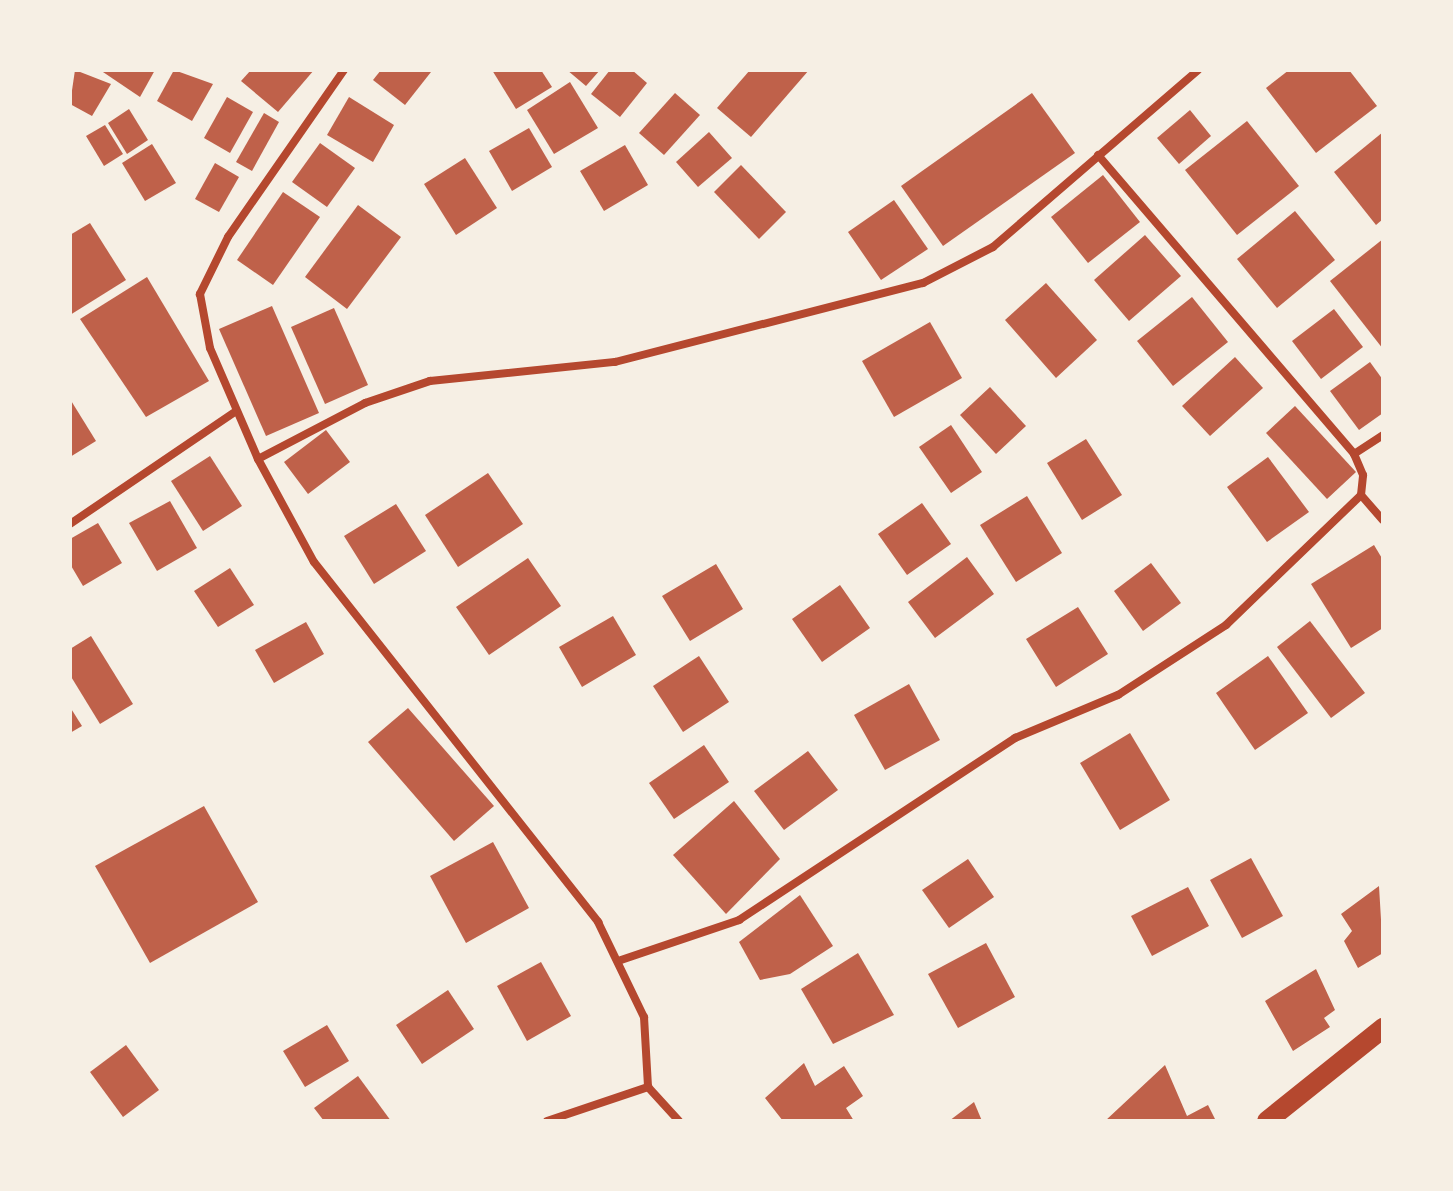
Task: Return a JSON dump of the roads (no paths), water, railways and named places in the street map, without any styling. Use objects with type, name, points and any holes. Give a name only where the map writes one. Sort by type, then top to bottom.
[{"type":"main road","points":[[1267,1121],[1383,1028]]},
{"type":"street","points":[[344,70],[228,237],[200,294],[210,348],[258,459],[314,562],[567,878],[621,960],[650,1044],[648,1087],[679,1121]]},
{"type":"street","points":[[258,459],[365,403],[430,381],[615,362],[923,283],[993,247],[1198,70]]},
{"type":"street","points":[[1098,155],[1354,454],[1361,495],[1383,520]]},
{"type":"street","points":[[70,524],[236,411]]},
{"type":"street","points":[[1354,454],[1383,435]]},
{"type":"street","points":[[621,960],[739,920],[1015,738],[1118,695],[1226,625],[1361,495]]},
{"type":"street","points":[[547,1121],[648,1087]]}]
